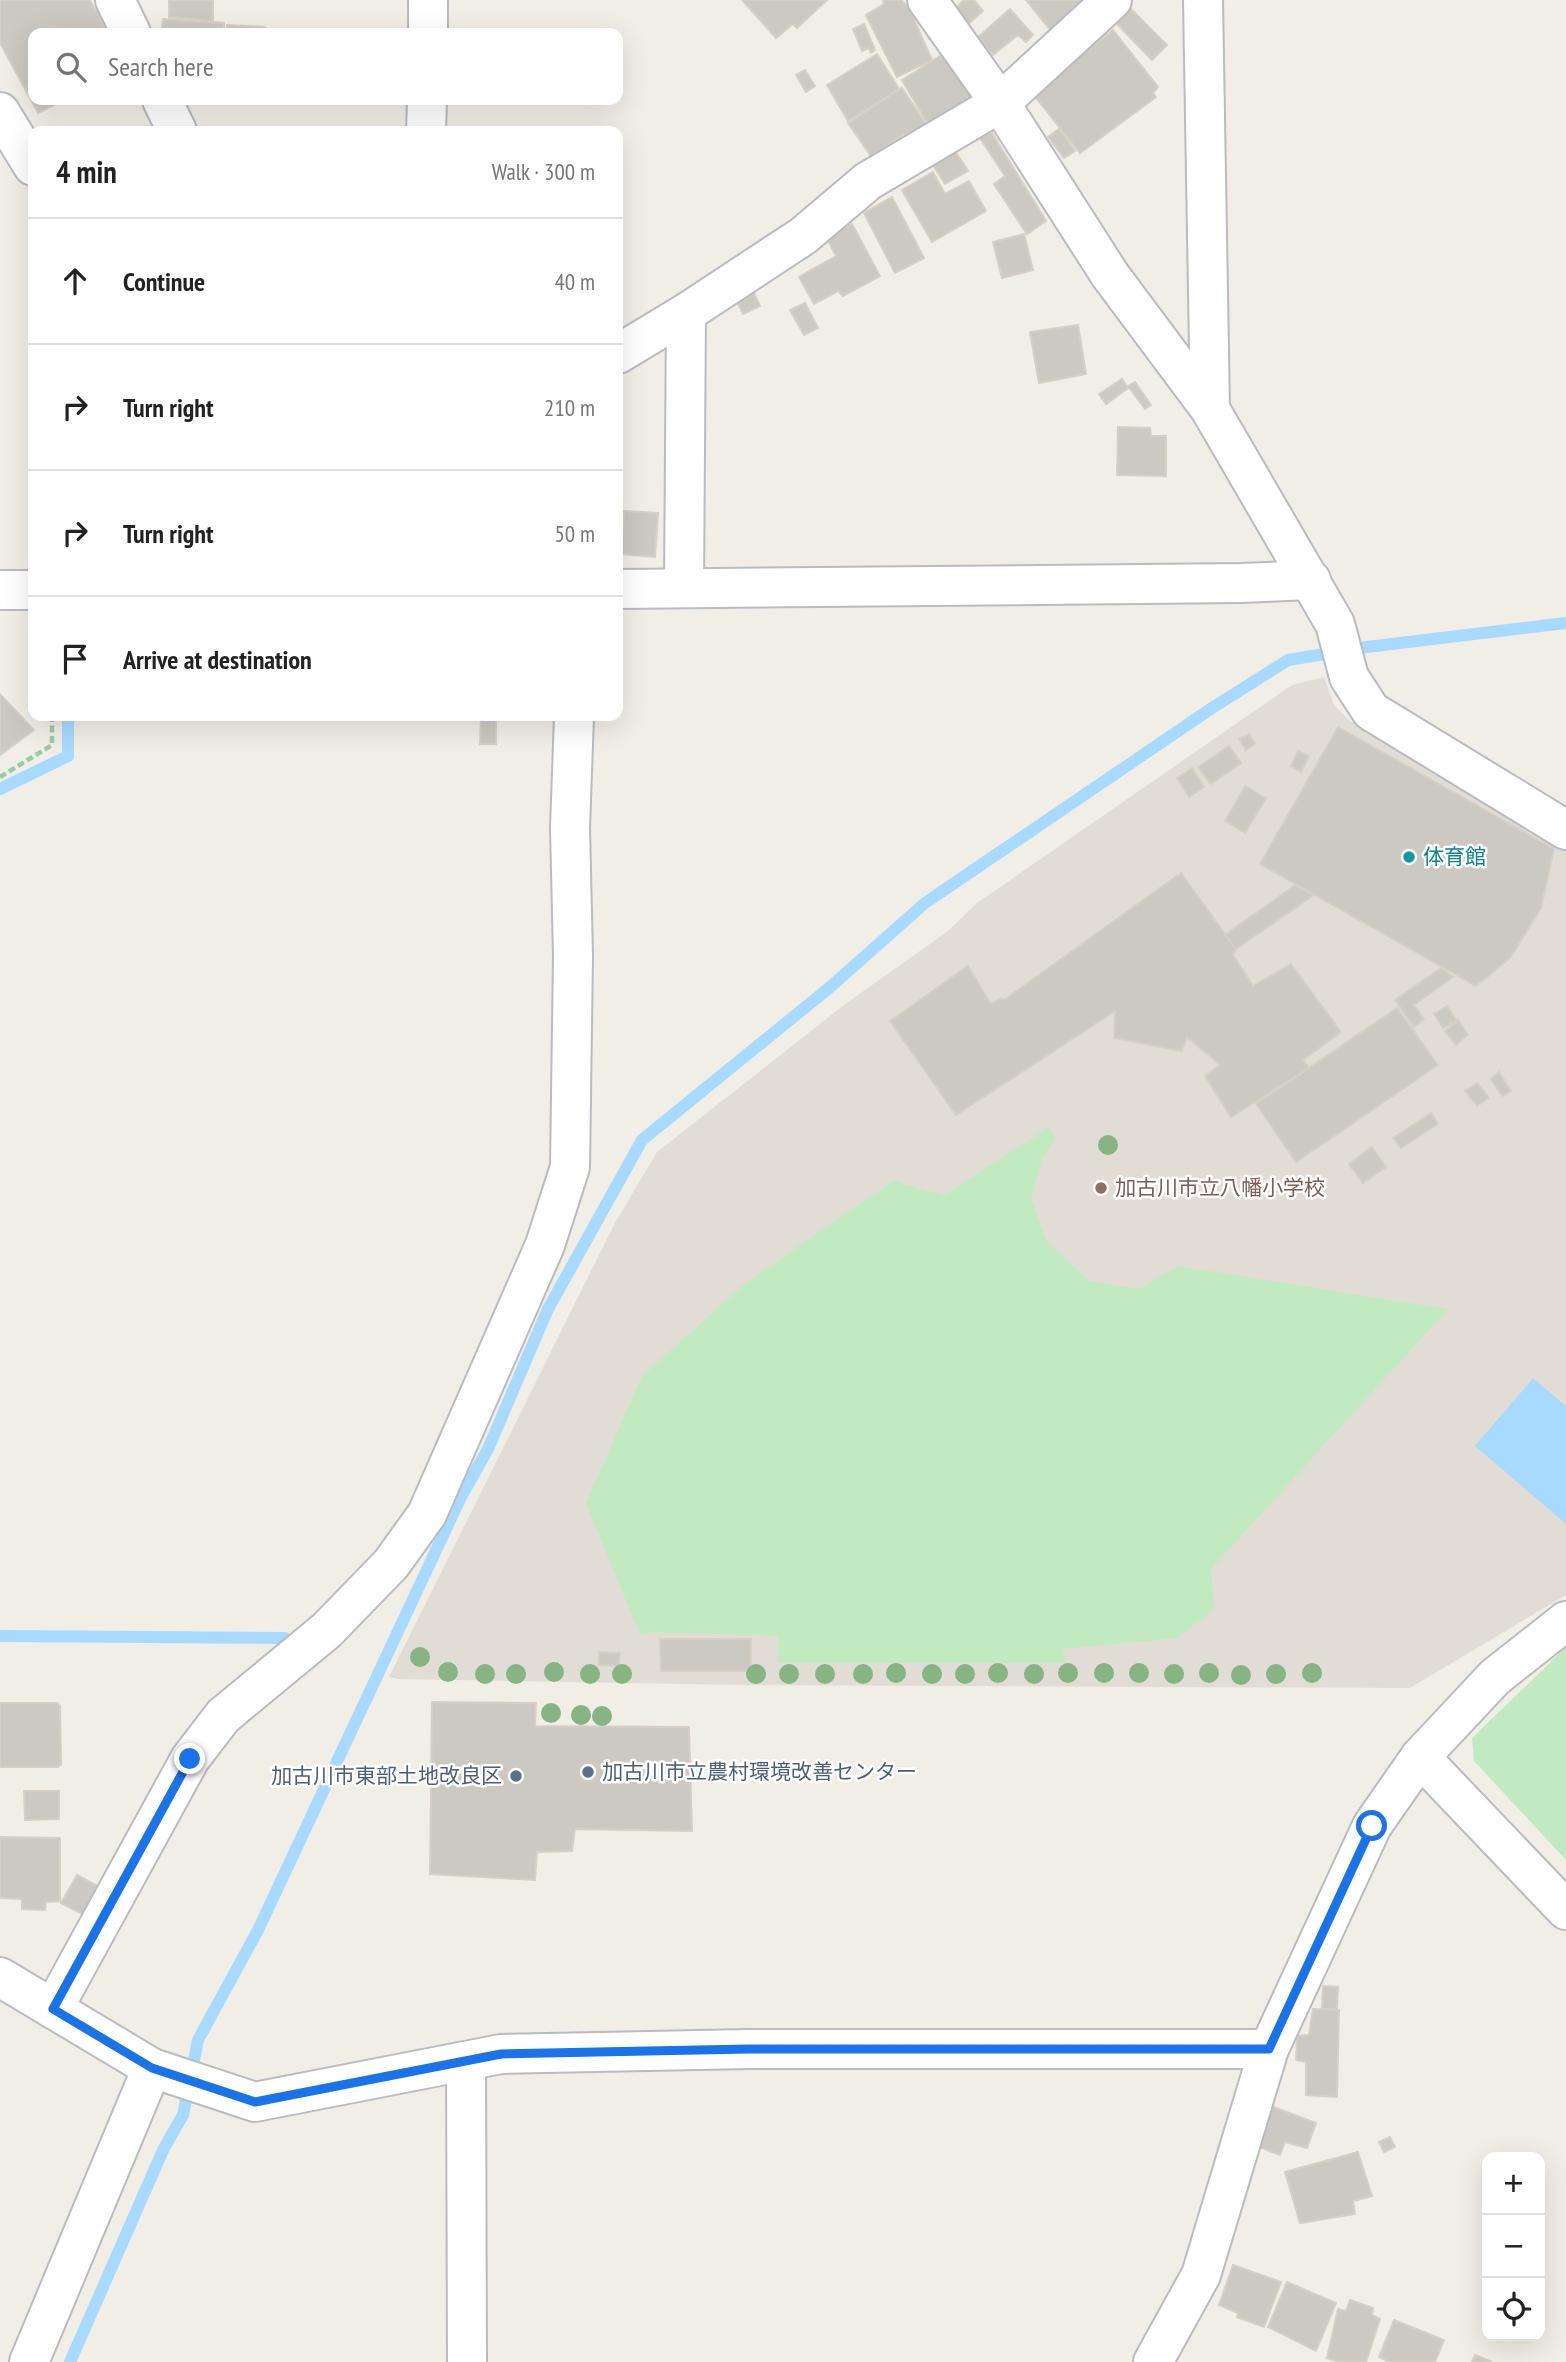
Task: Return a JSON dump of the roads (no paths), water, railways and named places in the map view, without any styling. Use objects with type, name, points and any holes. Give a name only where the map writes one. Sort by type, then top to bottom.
[{"type":"street","points":[[116,0],[129,28]]},
{"type":"street","points":[[428,0],[428,28]]},
{"type":"street","points":[[928,0],[1000,103],[1110,275],[1210,409],[1335,624],[1349,677],[1371,711],[1566,830]]},
{"type":"street","points":[[623,351],[803,236],[868,181],[1000,103],[1112,0]]},
{"type":"street","points":[[1203,0],[1210,409]]},
{"type":"street","points":[[164,105],[175,126]]},
{"type":"street","points":[[426,126],[427,105]]},
{"type":"street","points":[[0,112],[28,158]]},
{"type":"street","points":[[684,586],[686,313]]},
{"type":"street","points":[[623,589],[1311,580]]},
{"type":"street","points":[[0,590],[28,590]]},
{"type":"street","points":[[53,2009],[199,1748],[223,1716],[327,1630],[391,1564],[427,1514],[545,1245],[570,1167],[573,956],[569,828],[574,721]]},
{"type":"street","points":[[1165,2358],[1201,2275],[1269,2049],[1372,1826],[1420,1757],[1495,1677],[1566,1621]]},
{"type":"street","points":[[1420,1757],[1566,1910]]},
{"type":"street","points":[[0,1977],[152,2068],[255,2102],[501,2054],[749,2049],[1269,2049]]},
{"type":"street","points":[[466,2062],[467,2362]]},
{"type":"street","points":[[29,2362],[152,2068]]},
{"type":"water","points":[[1533,1378],[1566,1406],[1566,1524],[1475,1446]]},
{"type":"waterway","points":[[70,2362],[164,2148],[183,2115],[198,2040],[258,1930],[461,1497],[488,1449],[548,1309],[642,1140],[829,988],[925,903],[1212,708],[1288,660],[1367,647],[1566,623]]},
{"type":"waterway","points":[[0,789],[68,756],[68,721]]},
{"type":"waterway","points":[[0,1636],[285,1638]]},
{"type":"place","name":"体育館","points":[[1409,857]]},
{"type":"place","name":"加古川市立八幡小学校","points":[[1101,1188]]},
{"type":"place","name":"加古川市立農村環境改善センター","points":[[588,1772]]},
{"type":"place","name":"加古川市東部土地改良区","points":[[516,1776]]}]
